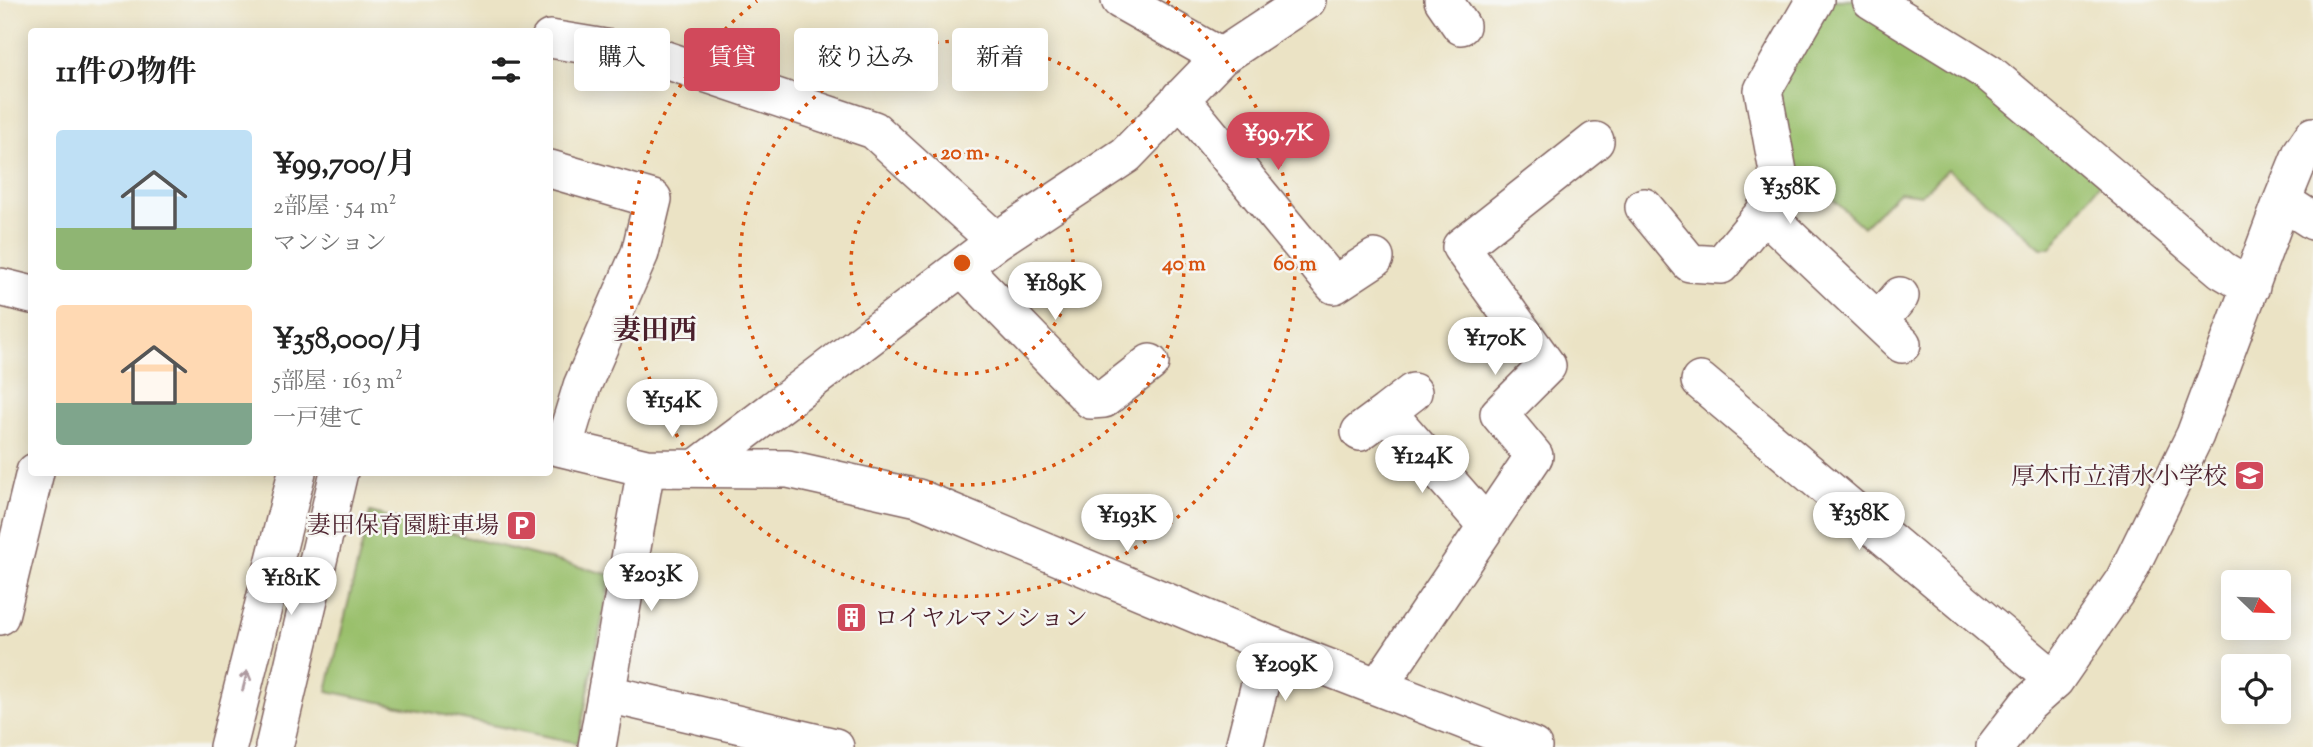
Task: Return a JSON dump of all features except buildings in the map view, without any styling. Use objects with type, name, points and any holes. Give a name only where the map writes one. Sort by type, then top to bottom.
[{"type":"street","points":[[1120,0],[1221,57]]},
{"type":"street","points":[[698,467],[996,241],[1126,155],[1221,57],[1307,0]]},
{"type":"street","points":[[1644,207],[1690,263],[1721,265],[1763,213],[1779,177],[1763,90],[1815,0]]},
{"type":"street","points":[[1871,0],[1989,73],[2222,270],[2251,287]]},
{"type":"street","points":[[553,39],[654,56],[838,133],[874,130],[996,241]]},
{"type":"street","points":[[1180,99],[1334,285],[1375,258]]},
{"type":"street","points":[[1995,747],[2028,704],[2055,680],[2124,580],[2194,435],[2282,201],[2302,152],[2313,136]]},
{"type":"street","points":[[1378,687],[1534,456],[1499,414],[1547,366],[1461,247],[1595,141]]},
{"type":"street","points":[[553,170],[653,200],[640,253],[556,447],[646,468],[788,469],[918,498],[1270,645],[1378,687],[1482,738],[1533,747]]},
{"type":"street","points":[[2282,201],[2313,221]]},
{"type":"street","points":[[1763,213],[1894,320]]},
{"type":"street","points":[[962,267],[1091,400],[1104,399],[1150,363]]},
{"type":"street","points":[[0,286],[28,294]]},
{"type":"street","points":[[1700,381],[2055,680]]},
{"type":"street","points":[[1387,412],[1487,526]]},
{"type":"street","points":[[597,747],[646,468]]},
{"type":"street","points":[[0,617],[9,533],[33,476]]},
{"type":"street","points":[[228,747],[296,476]]},
{"type":"street","points":[[274,747],[338,476]]},
{"type":"street","points":[[1244,747],[1270,645]]},
{"type":"street","points":[[608,694],[835,747]]},
{"type":"green space","points":[[1825,0],[1861,0],[1979,76],[2101,182],[2051,248],[2041,248],[1948,169],[1921,195],[1899,192],[1863,227],[1782,153],[1770,92]]},
{"type":"green space","points":[[370,512],[611,575],[578,743],[327,691]]},
{"type":"place","name":"厚木市立清水小学校","points":[[2250,476]]},
{"type":"place","name":"妻田保育園駐車場","points":[[522,525]]},
{"type":"place","name":"ロイヤルマンション","points":[[851,618]]},
{"type":"district","name":"妻田西","points":[[655,329]]}]
